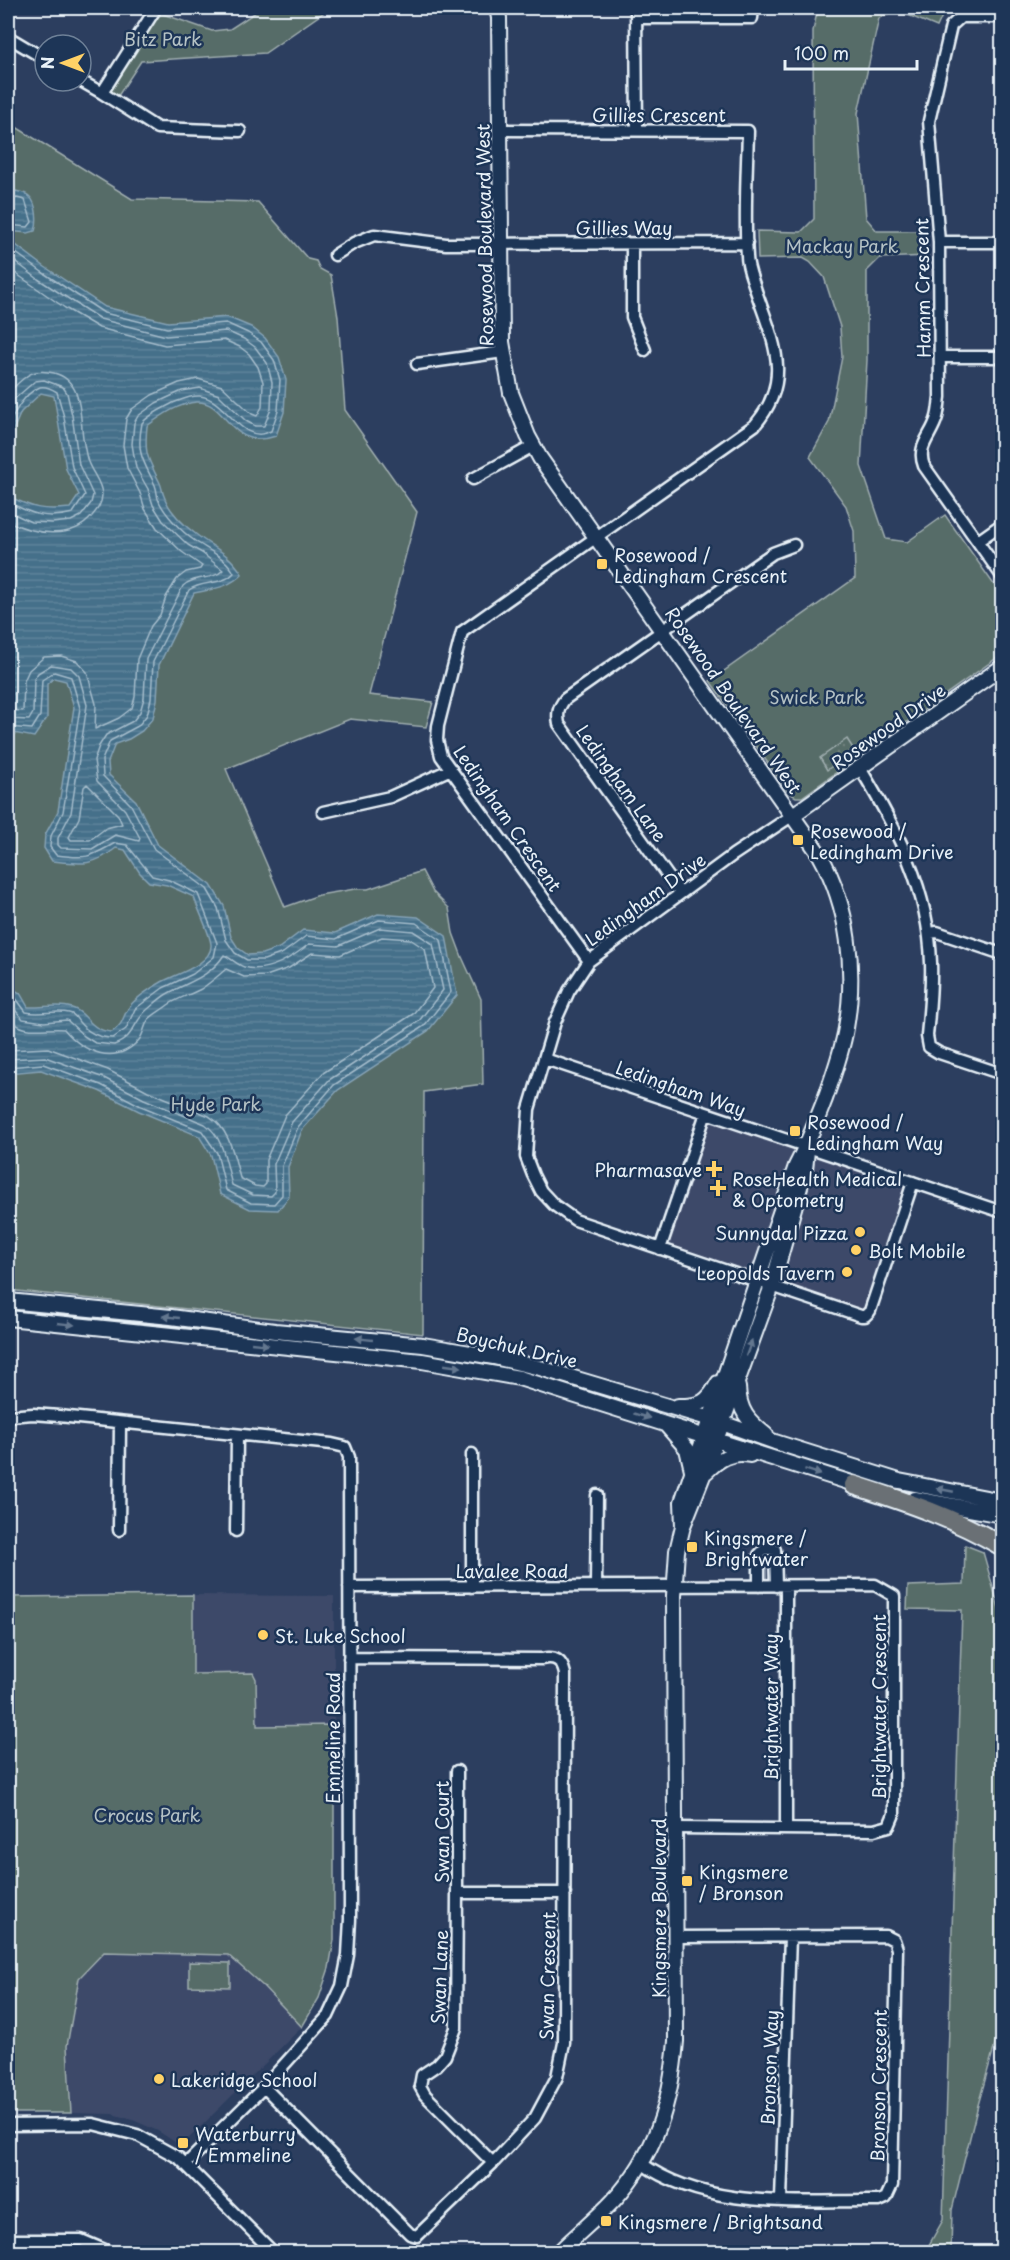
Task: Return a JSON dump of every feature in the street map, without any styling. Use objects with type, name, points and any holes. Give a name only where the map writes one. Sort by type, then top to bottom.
[{"type":"highway","points":[[854,1485],[918,1505],[980,1533],[1002,1546]]},
{"type":"street","points":[[102,93],[156,8]]},
{"type":"street","name":"Rosewood Boulevard West","points":[[497,8],[501,130],[501,318],[511,393],[533,446],[596,539],[793,815],[830,874],[846,926],[850,954],[851,991],[846,1029],[836,1066],[807,1146],[796,1166],[757,1282],[732,1358],[717,1421]]},
{"type":"street","points":[[637,129],[637,13],[752,18],[753,8]]},
{"type":"street","name":"Hamm Crescent","points":[[1002,16],[961,17],[951,26],[929,121],[939,242],[940,357],[938,416],[931,434],[922,446],[920,456],[924,466],[1002,576]]},
{"type":"street","points":[[8,37],[33,52]]},
{"type":"street","points":[[93,88],[157,128],[240,131]]},
{"type":"street","name":"Gillies Crescent","points":[[501,130],[748,131],[748,268],[774,342],[779,370],[773,398],[766,412],[755,425],[596,539]]},
{"type":"street","name":"Gillies Way","points":[[334,255],[374,235],[446,243],[501,245],[747,243]]},
{"type":"street","points":[[939,242],[1002,242]]},
{"type":"street","points":[[632,245],[632,317],[645,350]]},
{"type":"street","points":[[417,364],[504,352]]},
{"type":"street","points":[[940,357],[1002,357]]},
{"type":"street","points":[[473,479],[533,446]]},
{"type":"street","points":[[978,541],[1002,524]]},
{"type":"street","name":"Ledingham Crescent","points":[[589,961],[441,756],[437,735],[442,703],[462,632],[596,539]]},
{"type":"street","points":[[663,631],[773,554],[794,545]]},
{"type":"street","name":"Ledingham Lane","points":[[663,631],[565,699],[557,715],[559,724],[680,893]]},
{"type":"street","name":"Rosewood Drive","points":[[793,815],[1002,667]]},
{"type":"street","points":[[860,768],[889,815],[914,870],[929,933],[931,962],[927,1036],[929,1047],[939,1053],[1002,1074]]},
{"type":"street","points":[[322,812],[390,797],[451,769]]},
{"type":"street","name":"Ledingham Drive","points":[[793,815],[680,893],[589,961],[569,991],[555,1022],[529,1109],[526,1157],[542,1191],[554,1205],[575,1220],[865,1316],[874,1300],[913,1182]]},
{"type":"street","points":[[929,933],[937,932],[1002,954]]},
{"type":"street","name":"Ledingham Way","points":[[545,1059],[1002,1212]]},
{"type":"street","points":[[660,1249],[706,1113]]},
{"type":"street","name":"Rosewood Boulevard West","points":[[717,1421],[737,1380],[772,1286],[806,1169],[807,1146]]},
{"type":"street","name":"Boychuk Drive","points":[[8,1301],[423,1345],[494,1357],[540,1368],[717,1421],[899,1481],[1002,1501]]},
{"type":"street","name":"Boychuk Drive","points":[[8,1318],[472,1368],[519,1378],[663,1422],[854,1485],[1002,1515]]},
{"type":"street","points":[[668,1406],[690,1406],[703,1403],[710,1397],[732,1358]]},
{"type":"street","points":[[737,1380],[738,1402],[744,1414],[775,1442]]},
{"type":"street","name":"Emmeline Road","points":[[8,1416],[33,1414],[332,1444],[345,1447],[349,1457],[350,1889],[348,1955],[342,1986],[328,2016],[308,2041],[186,2164]]},
{"type":"street","name":"Kingsmere Boulevard","points":[[566,2250],[613,2200],[641,2163],[656,2136],[667,2105],[673,2078],[676,2041],[675,1585],[677,1551],[698,1472],[717,1421]]},
{"type":"street","points":[[663,1422],[687,1449],[698,1472],[718,1459],[732,1454],[772,1458]]},
{"type":"street","points":[[119,1530],[120,1423]]},
{"type":"street","points":[[236,1531],[237,1435]]},
{"type":"street","points":[[472,1454],[472,1587]]},
{"type":"street","points":[[596,1586],[597,1495]]},
{"type":"street","name":"Brightwater Way","points":[[759,1586],[759,1555],[766,1548],[775,1550],[781,1586],[786,1828]]},
{"type":"street","name":"Lavalee Road","points":[[349,1587],[675,1585]]},
{"type":"street","name":"Brightwater Crescent","points":[[675,1585],[875,1585],[894,1596],[894,1814],[889,1826],[874,1830],[676,1828]]},
{"type":"street","name":"Swan Crescent","points":[[264,2087],[410,2234],[417,2236],[422,2234],[493,2163],[535,2118],[557,2077],[564,2043],[565,1674],[563,1666],[558,1659],[552,1657],[542,1659],[349,1658]]},
{"type":"street","name":"Swan Court","points":[[457,1771],[458,1893]]},
{"type":"street","points":[[458,1893],[565,1893]]},
{"type":"street","name":"Swan Lane","points":[[458,1893],[456,2028],[445,2056],[437,2065],[422,2075],[420,2086],[425,2096],[493,2163]]},
{"type":"street","name":"Bronson Way","points":[[781,2200],[790,1936]]},
{"type":"street","name":"Bronson Crescent","points":[[641,2163],[685,2186],[731,2198],[879,2201],[886,2198],[892,2185],[897,1949],[894,1940],[886,1936],[675,1937]]},
{"type":"street","points":[[8,2125],[93,2124],[137,2135],[186,2164],[273,2253]]},
{"type":"street","points":[[8,2240],[81,2240],[107,2251]]},
{"type":"shaded area","points":[[706,1113],[913,1182],[868,1314],[660,1249]]},
{"type":"shaded area","name":"St. Luke School","points":[[193,1595],[334,1596],[334,1725],[257,1726],[256,1679],[193,1674]]},
{"type":"shaded area","name":"Lakeridge School","points":[[104,1952],[228,1955],[263,1986],[302,2027],[181,2146],[158,2131],[133,2120],[112,2114],[71,2113],[67,2046],[79,1978]]},
{"type":"green space","name":"Bitz Park","points":[[262,8],[330,8],[265,53],[141,61],[114,102],[102,93],[154,11],[212,31],[230,29]]},
{"type":"green space","points":[[818,8],[937,8],[943,14],[937,27],[896,10],[879,18],[858,113],[866,218],[877,231],[927,231],[928,256],[880,258],[867,271],[867,360],[861,466],[886,539],[907,542],[945,515],[1002,596],[1002,654],[802,797],[796,797],[789,793],[710,681],[855,578],[854,531],[846,506],[810,457],[829,422],[842,357],[840,327],[824,277],[810,262],[803,258],[758,259],[757,231],[801,232],[814,219],[813,31]]},
{"type":"green space","name":"Hyde Park","points":[[8,122],[132,199],[258,202],[308,259],[316,261],[320,269],[331,275],[338,317],[345,410],[417,512],[369,695],[433,702],[426,727],[350,719],[226,769],[285,907],[319,895],[368,889],[422,871],[433,892],[449,908],[453,933],[481,999],[483,1084],[424,1092],[423,1334],[8,1290]]},
{"type":"green space","points":[[847,739],[854,750],[827,770],[820,758]]},
{"type":"green space","points":[[965,1545],[983,1552],[1002,1619],[1000,2027],[952,2210],[951,2252],[925,2252],[943,2220],[962,1610],[907,1609],[908,1586],[964,1584]]},
{"type":"green space","name":"Crocus Park","points":[[193,1595],[193,1674],[253,1673],[256,1679],[257,1726],[334,1725],[334,1940],[329,1968],[319,1998],[302,2027],[263,1986],[228,1955],[104,1952],[79,1978],[67,2046],[71,2113],[8,2113],[8,1597]]},
{"type":"green space","points":[[189,1962],[230,1963],[230,1987],[189,1986]]},
{"type":"water","points":[[16,191],[27,195],[34,204],[35,231],[28,233],[8,231],[8,195]]},
{"type":"water","points":[[8,239],[105,307],[168,322],[227,317],[251,327],[265,338],[279,357],[286,380],[284,412],[276,436],[260,439],[248,437],[230,425],[216,409],[197,402],[177,407],[147,426],[148,456],[166,502],[187,527],[227,556],[242,574],[226,585],[194,593],[159,665],[157,700],[153,718],[142,731],[115,744],[108,762],[109,775],[136,801],[158,845],[211,885],[224,906],[231,937],[238,948],[248,955],[262,954],[279,948],[303,930],[335,933],[378,914],[418,917],[446,936],[457,995],[428,1031],[338,1090],[302,1130],[288,1167],[289,1197],[278,1210],[250,1209],[220,1194],[211,1155],[199,1136],[139,1111],[99,1091],[41,1070],[8,1073],[8,986],[20,993],[28,1007],[72,1008],[78,1010],[98,1028],[112,1032],[136,1000],[148,990],[205,959],[211,946],[194,897],[167,885],[149,882],[125,850],[116,848],[93,861],[78,863],[52,861],[44,848],[45,835],[58,811],[74,707],[66,681],[54,678],[47,684],[47,718],[34,737],[8,732],[8,496],[31,506],[52,509],[70,508],[79,495],[66,469],[54,396],[41,393],[21,412],[8,442]]},
{"type":"place","name":"Rosewood / Ledingham Crescent","points":[[602,564]]},
{"type":"place","name":"Rosewood / Ledingham Drive","points":[[798,840]]},
{"type":"place","name":"Rosewood / Ledingham Way","points":[[795,1131]]},
{"type":"place","name":"Pharmasave","points":[[714,1169]]},
{"type":"place","name":"RoseHealth Medical & Optometry","points":[[718,1188]]},
{"type":"place","name":"Sunnydal Pizza","points":[[860,1232]]},
{"type":"place","name":"Bolt Mobile","points":[[856,1250]]},
{"type":"place","name":"Leopolds Tavern","points":[[847,1272]]},
{"type":"place","name":"Kingsmere / Brightwater","points":[[692,1547]]},
{"type":"place","name":"St. Luke School","points":[[263,1635]]},
{"type":"place","name":"Kingsmere / Bronson","points":[[687,1881]]},
{"type":"place","name":"Lakeridge School","points":[[159,2079]]},
{"type":"place","name":"Waterburry / Emmeline","points":[[183,2143]]},
{"type":"place","name":"Kingsmere / Brightsand","points":[[606,2221]]},
{"type":"park label","name":"Mackay Park","points":[[842,245]]},
{"type":"park label","name":"Swick Park","points":[[817,696]]}]
